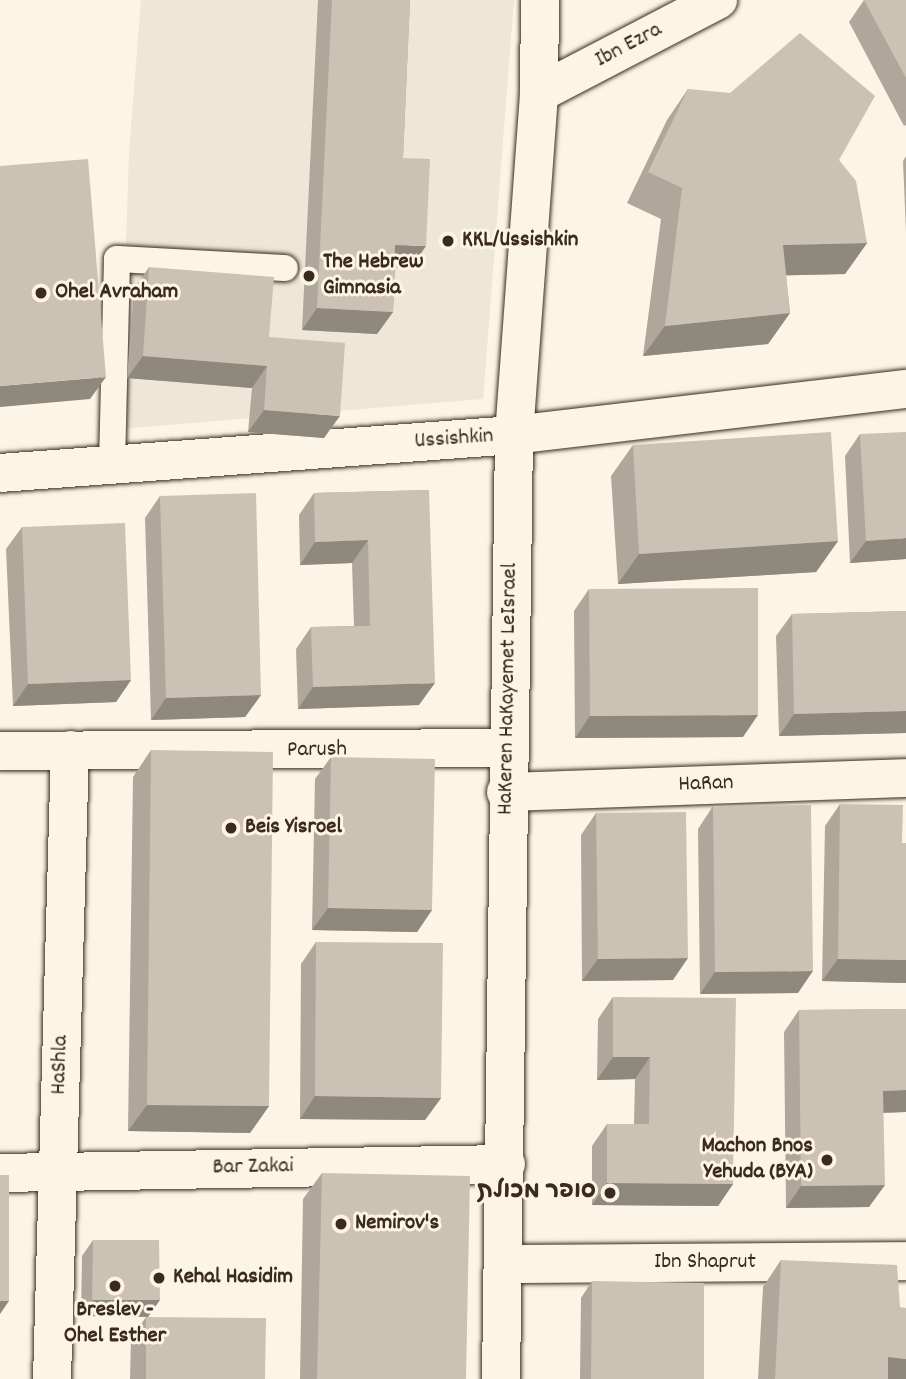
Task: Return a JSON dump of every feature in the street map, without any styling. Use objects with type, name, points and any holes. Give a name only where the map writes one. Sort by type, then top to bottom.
[{"type":"street","name":"HaKeren HaKayemet LeIsrael","points":[[501,1379],[506,1164],[506,792],[514,435],[539,93],[540,0]]},
{"type":"street","name":"Ibn Ezra","points":[[539,93],[718,0]]},
{"type":"street","name":"Ussishkin","points":[[0,473],[514,435],[906,389]]},
{"type":"street","name":"Parush","points":[[0,751],[508,748]]},
{"type":"street","name":"HaShla","points":[[52,1379],[70,750]]},
{"type":"street","name":"HaRan","points":[[506,792],[906,778]]},
{"type":"street","name":"Bar Zakai","points":[[0,1173],[506,1164]]},
{"type":"street","name":"Ibn Shaprut","points":[[505,1264],[906,1262]]},
{"type":"lane","points":[[111,465],[117,259],[285,268]]},
{"type":"shaded area","name":"The Hebrew Gimnasia","points":[[141,0],[514,0],[483,399],[120,429],[129,152]]},
{"type":"building","points":[[332,0],[410,0],[403,158],[430,159],[426,246],[395,245],[393,312],[317,308]]},
{"type":"building","points":[[864,0],[906,0],[906,78]]},
{"type":"building","points":[[800,33],[875,96],[839,160],[856,181],[867,243],[783,245],[790,313],[665,326],[682,188],[648,172],[688,89],[730,93]]},
{"type":"building","name":"Ohel Avraham","points":[[88,159],[106,377],[0,386],[0,166]]},
{"type":"building","points":[[149,267],[274,277],[269,337],[345,343],[340,416],[264,410],[267,366],[143,356]]},
{"type":"building","points":[[831,432],[838,541],[639,554],[633,445]]},
{"type":"building","points":[[906,432],[906,538],[866,541],[860,434]]},
{"type":"building","points":[[429,490],[435,683],[313,687],[311,627],[370,626],[368,540],[315,542],[314,493]]},
{"type":"building","points":[[256,493],[261,695],[166,698],[160,496]]},
{"type":"building","points":[[125,523],[131,680],[28,684],[22,527]]},
{"type":"building","points":[[758,588],[758,715],[590,716],[589,589]]},
{"type":"building","points":[[906,611],[906,711],[794,714],[792,614]]},
{"type":"building","points":[[151,750],[273,752],[269,1106],[147,1105]]},
{"type":"building","points":[[331,757],[435,759],[432,910],[328,908]]},
{"type":"building","points":[[840,804],[903,805],[902,843],[906,843],[906,960],[838,959]]},
{"type":"building","points":[[811,805],[813,971],[715,972],[713,806]]},
{"type":"building","points":[[686,812],[688,958],[598,959],[596,813]]},
{"type":"building","points":[[316,942],[443,943],[441,1098],[315,1096]]},
{"type":"building","points":[[613,997],[736,998],[733,1184],[607,1183],[607,1124],[649,1124],[650,1057],[613,1057]]},
{"type":"building","name":"Machon Bnos Yehuda (BYA)","points":[[906,1009],[906,1090],[883,1091],[885,1185],[801,1186],[799,1010]]},
{"type":"building","points":[[322,1173],[470,1176],[466,1379],[317,1379]]},
{"type":"building","points":[[0,1175],[9,1175],[9,1301],[0,1301]]},
{"type":"building","name":"Breslev - Ohel Esther","points":[[93,1240],[159,1240],[160,1300],[92,1300]]},
{"type":"building","points":[[781,1260],[897,1265],[900,1307],[906,1308],[906,1359],[888,1357],[888,1379],[775,1379]]},
{"type":"building","points":[[592,1281],[704,1283],[704,1379],[591,1379]]},
{"type":"building","points":[[146,1317],[266,1318],[265,1379],[146,1379]]},
{"type":"place","name":"KKL/Ussishkin","points":[[448,241]]},
{"type":"place","name":"The Hebrew Gimnasia","points":[[309,276]]},
{"type":"place","name":"Ohel Avraham","points":[[41,293]]},
{"type":"place","name":"Beis Yisroel","points":[[231,828]]},
{"type":"place","name":"Machon Bnos Yehuda (BYA)","points":[[827,1160]]},
{"type":"place","name":"סופר מכולת","points":[[610,1193]]},
{"type":"place","name":"Nemirov's","points":[[341,1224]]},
{"type":"place","name":"Kehal Hasidim","points":[[159,1278]]},
{"type":"place","name":"Breslev - Ohel Esther","points":[[115,1286]]}]
